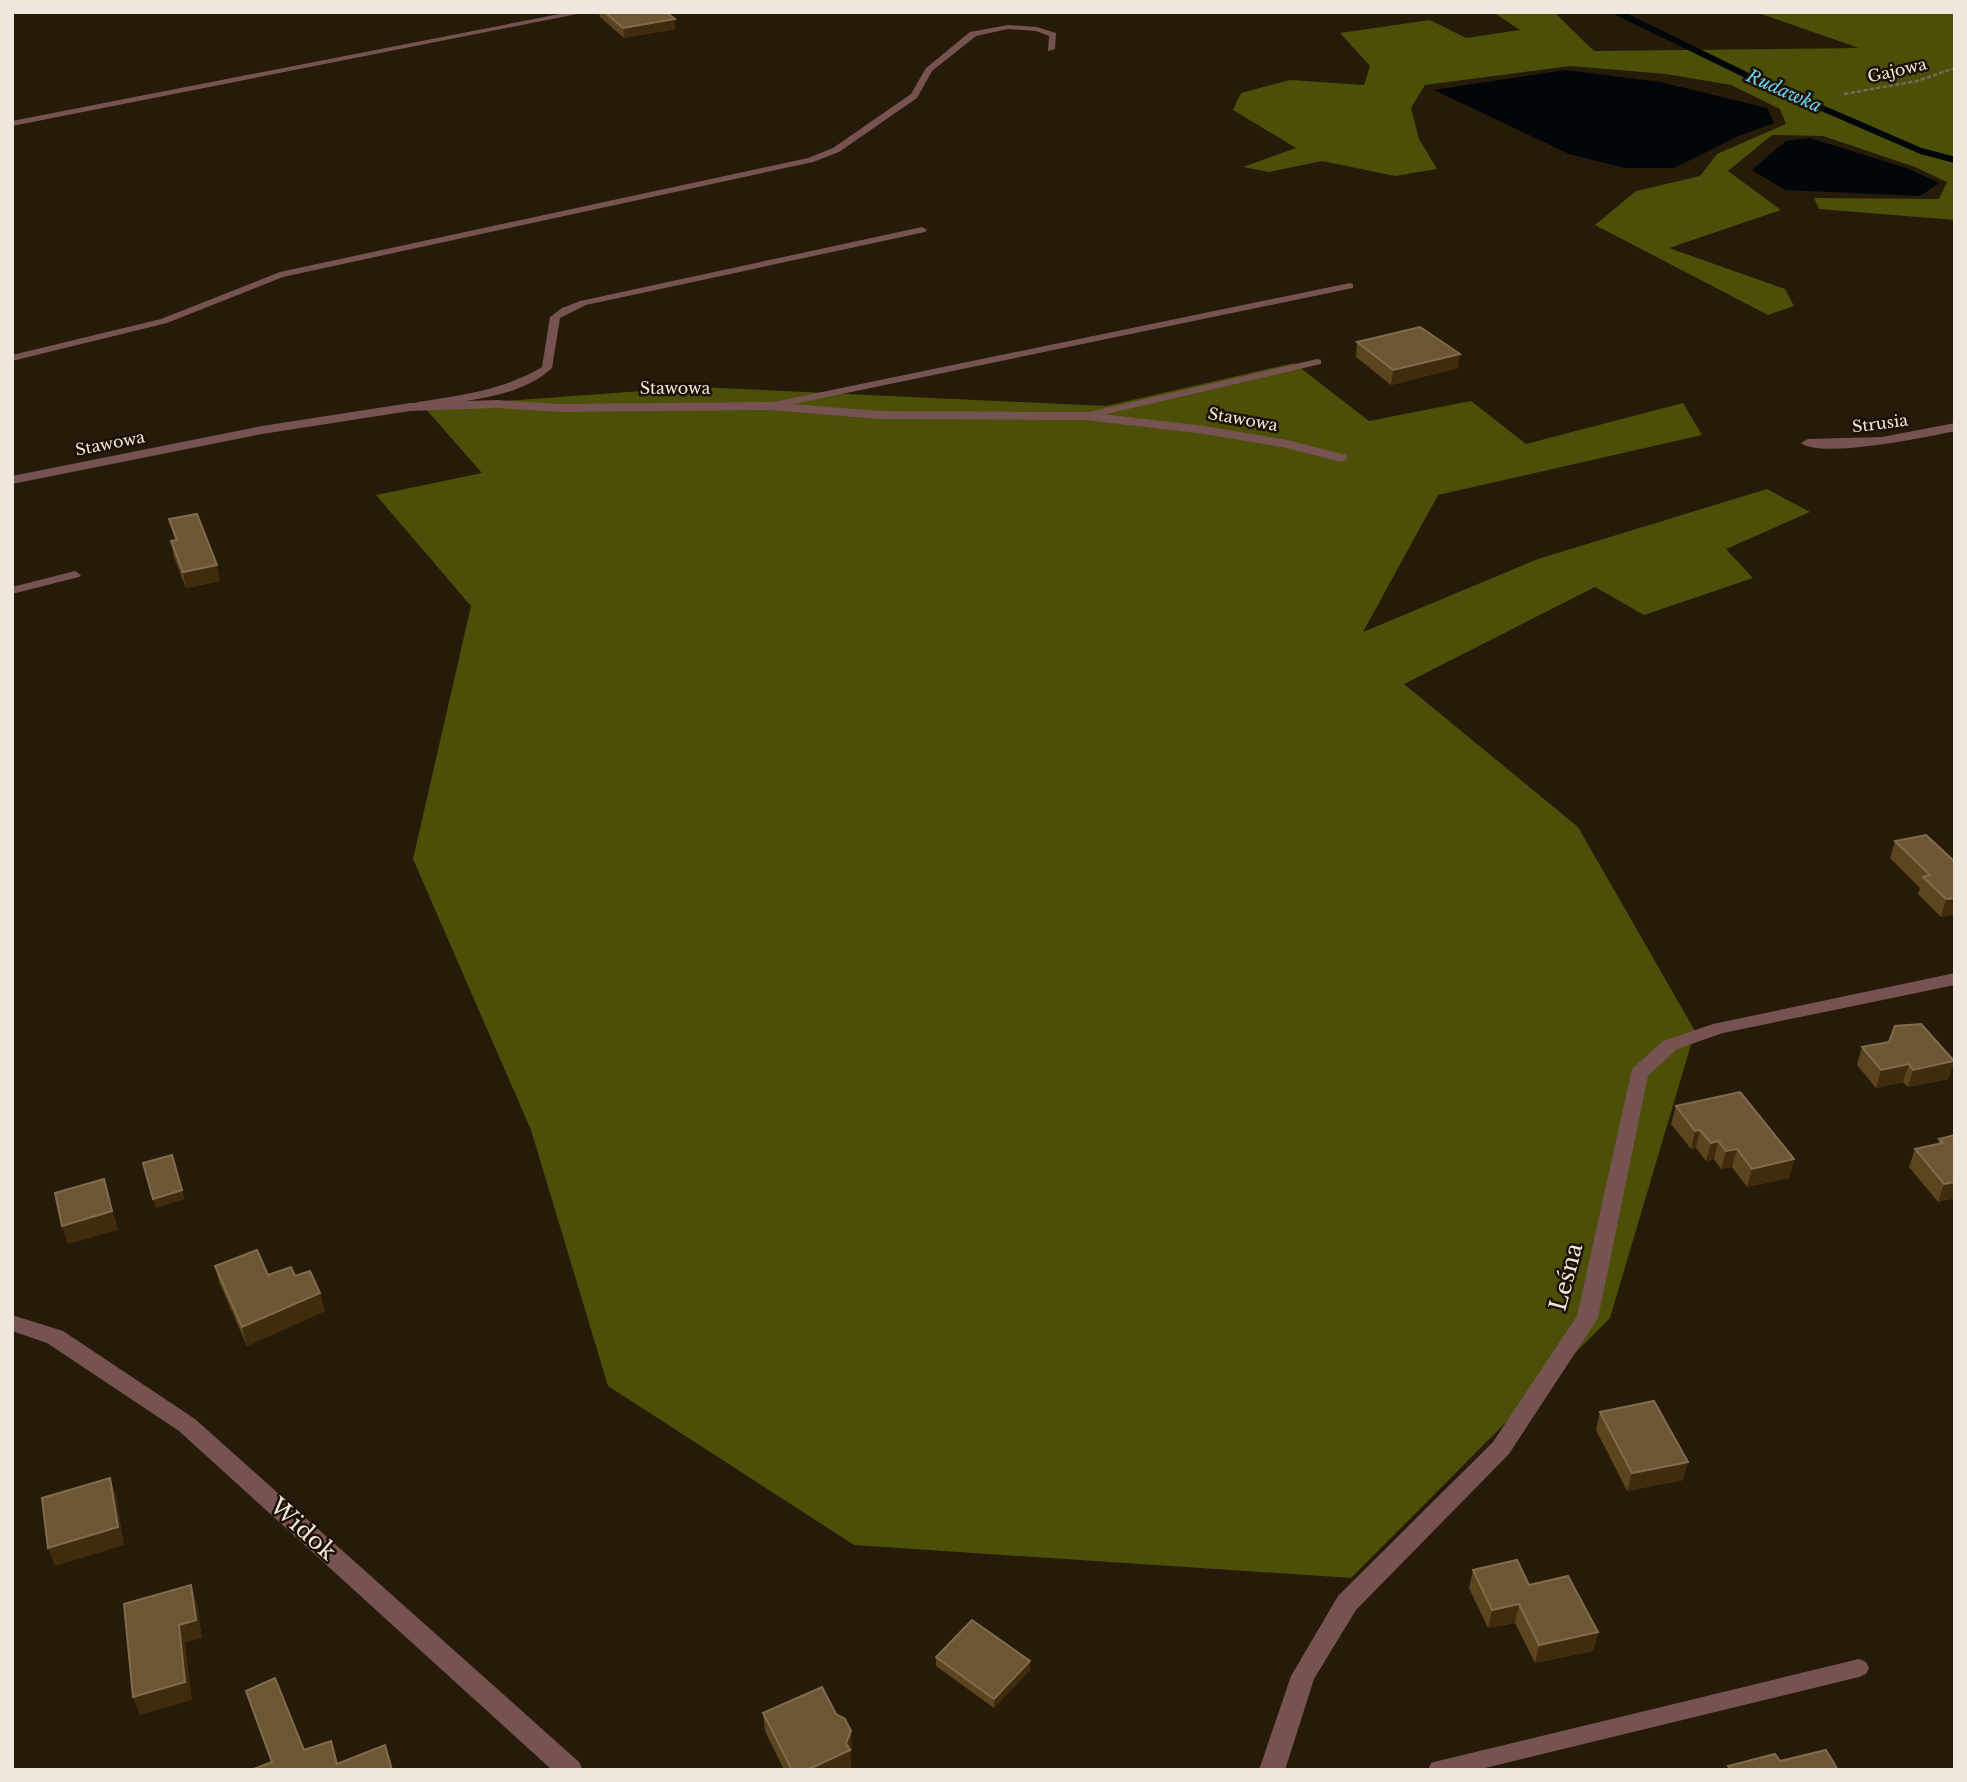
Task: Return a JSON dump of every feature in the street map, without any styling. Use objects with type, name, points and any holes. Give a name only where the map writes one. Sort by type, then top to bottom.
[{"type":"street","name":"Stawowa","points":[[12,480],[262,430],[410,407],[496,404],[560,408],[769,406],[878,415],[1085,416],[1205,430],[1341,458]]},
{"type":"street","name":"Strusia","points":[[1808,443],[1851,446],[1900,440],[1955,428]]},
{"type":"street","name":"Leśna","points":[[1272,1770],[1303,1676],[1347,1603],[1501,1448],[1587,1318],[1639,1074],[1670,1045],[1720,1028],[1955,979]]},
{"type":"street","name":"Widok","points":[[12,1323],[55,1337],[187,1425],[570,1770]]},
{"type":"lane","points":[[12,124],[573,14]]},
{"type":"lane","points":[[12,358],[164,321],[280,275],[311,267],[810,160],[835,150],[914,96],[929,70],[973,34],[986,29],[1037,29],[1053,35],[1051,50]]},
{"type":"lane","points":[[410,407],[510,387],[530,379],[547,368],[555,317],[583,303],[922,229]]},
{"type":"lane","points":[[769,406],[1350,286]]},
{"type":"lane","points":[[1085,416],[1317,362]]},
{"type":"lane","points":[[12,591],[75,575]]},
{"type":"lane","points":[[1438,1770],[1858,1668]]},
{"type":"path","name":"Gajowa","points":[[1844,94],[1917,81],[1955,68]]},
{"type":"shaded area","points":[[1493,12],[1554,12],[1594,51],[1859,48],[1756,12],[1955,12],[1955,220],[1819,209],[1814,198],[1939,199],[1947,182],[1915,167],[1823,136],[1772,135],[1728,171],[1781,210],[1669,248],[1785,289],[1794,306],[1768,315],[1595,225],[1636,191],[1700,176],[1717,154],[1786,124],[1780,109],[1731,85],[1666,74],[1570,66],[1425,85],[1411,108],[1419,139],[1437,169],[1395,176],[1322,161],[1269,172],[1243,167],[1296,148],[1233,110],[1241,93],[1290,80],[1364,85],[1370,66],[1340,33],[1430,20],[1466,38],[1520,30]]},
{"type":"shaded area","points":[[1565,70],[1660,82],[1767,108],[1774,123],[1741,135],[1674,168],[1625,168],[1569,154],[1434,90]]},
{"type":"shaded area","points":[[1810,138],[1909,169],[1939,183],[1920,196],[1785,190],[1752,170],[1786,141]]},
{"type":"shaded area","points":[[1294,363],[1369,421],[1471,401],[1526,444],[1683,403],[1702,435],[1438,495],[1363,632],[1538,559],[1767,489],[1810,512],[1726,549],[1753,578],[1644,615],[1595,587],[1404,684],[1578,827],[1695,1031],[1610,1318],[1351,1578],[854,1545],[608,1386],[531,1130],[413,859],[471,606],[376,495],[482,473],[424,407],[697,387],[1106,406]]},
{"type":"building","points":[[605,12],[666,12],[675,19],[623,28]]},
{"type":"building","points":[[1420,327],[1460,354],[1393,370],[1357,342]]},
{"type":"building","points":[[197,514],[217,565],[183,572],[171,541],[177,540],[169,519]]},
{"type":"building","points":[[1926,835],[1955,862],[1955,898],[1946,899],[1923,877],[1930,875],[1895,841]]},
{"type":"building","points":[[1921,1024],[1954,1061],[1913,1070],[1909,1064],[1881,1070],[1862,1047],[1889,1042],[1895,1026]]},
{"type":"building","points":[[1740,1092],[1794,1159],[1752,1169],[1737,1149],[1726,1151],[1718,1141],[1711,1143],[1700,1130],[1695,1131],[1676,1106]]},
{"type":"building","points":[[1955,1135],[1955,1182],[1944,1184],[1915,1149],[1943,1143],[1939,1139]]},
{"type":"building","points":[[172,1155],[182,1190],[153,1199],[143,1163]]},
{"type":"building","points":[[104,1179],[112,1211],[62,1226],[55,1193]]},
{"type":"building","points":[[257,1250],[268,1275],[291,1267],[295,1276],[310,1271],[320,1293],[242,1327],[215,1266]]},
{"type":"building","points":[[1654,1401],[1688,1462],[1632,1473],[1600,1412]]},
{"type":"building","points":[[110,1478],[118,1527],[48,1548],[42,1498]]},
{"type":"building","points":[[1517,1560],[1529,1585],[1568,1576],[1598,1632],[1539,1645],[1519,1604],[1492,1610],[1473,1570]]},
{"type":"building","points":[[191,1585],[196,1620],[179,1625],[185,1682],[133,1697],[124,1604]]},
{"type":"building","points":[[972,1620],[1030,1661],[994,1699],[936,1657]]},
{"type":"building","points":[[275,1678],[304,1750],[331,1741],[337,1764],[385,1745],[392,1770],[251,1770],[272,1762],[246,1691]]},
{"type":"building","points":[[822,1687],[836,1714],[845,1719],[851,1731],[846,1743],[850,1750],[807,1770],[792,1770],[763,1713]]},
{"type":"building","points":[[1826,1750],[1838,1770],[1731,1770],[1728,1766],[1775,1754],[1780,1761]]},
{"type":"waterway","name":"Rudawka","points":[[1617,12],[1746,75],[1921,151],[1955,160]]}]
